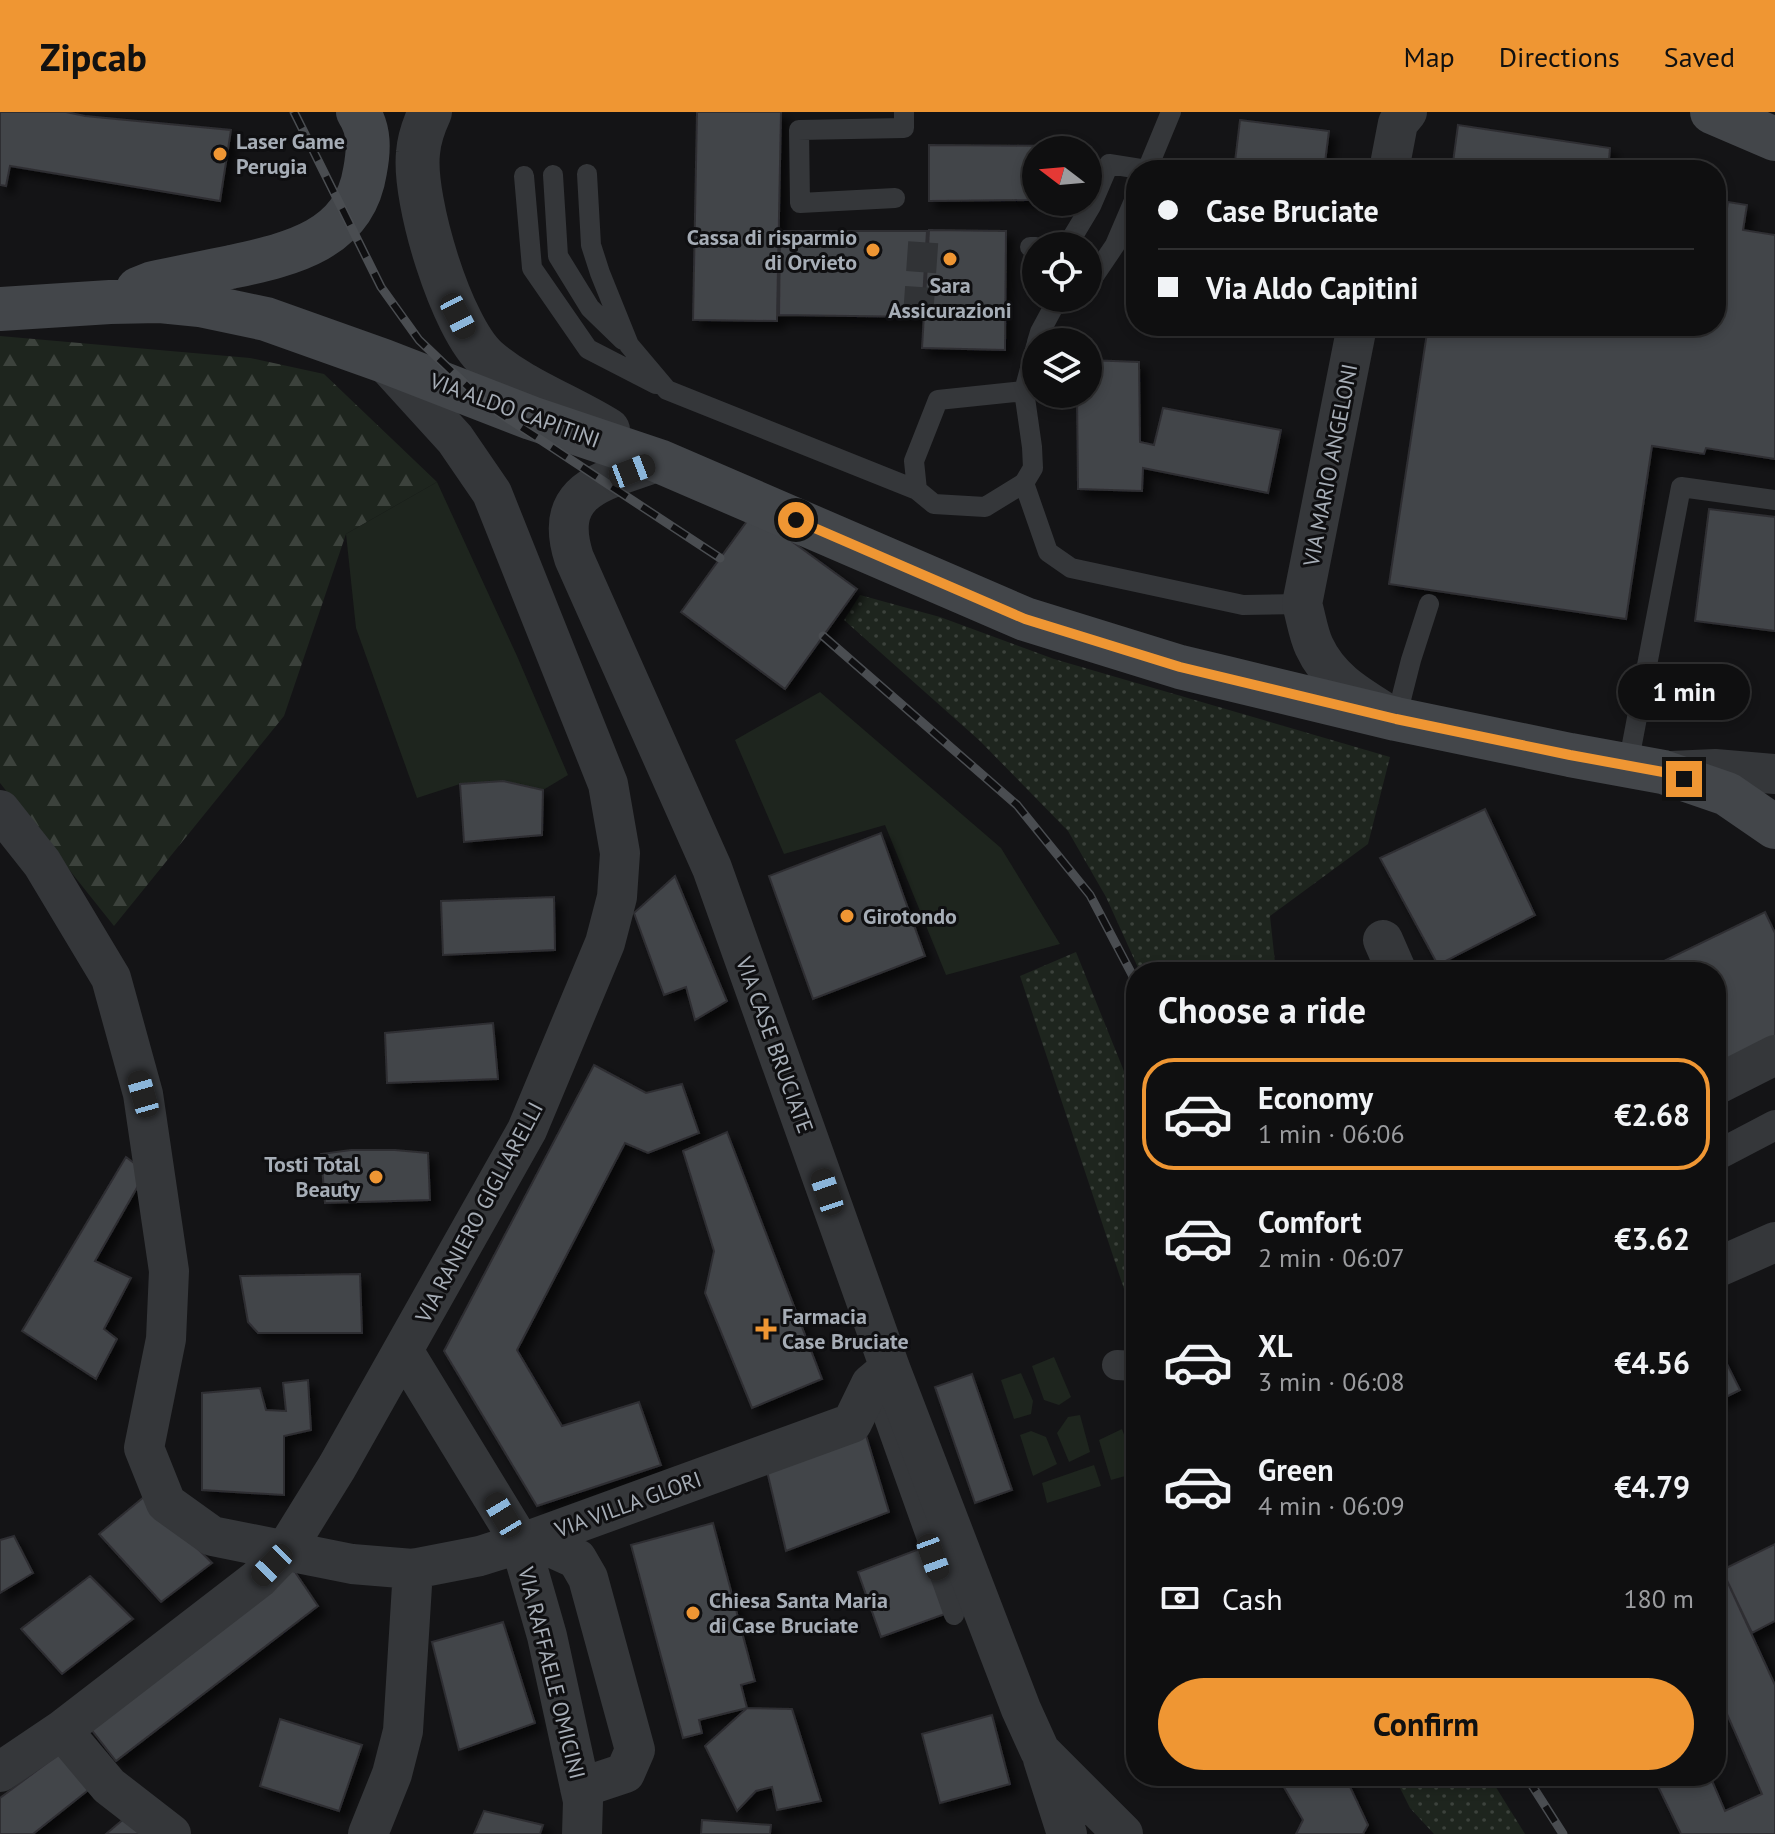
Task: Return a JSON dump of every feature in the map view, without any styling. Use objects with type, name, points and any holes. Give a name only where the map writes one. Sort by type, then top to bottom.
[{"type":"main road","points":[[110,302],[153,283],[294,252],[316,242],[339,225],[353,207],[364,182],[368,136],[358,112]]},
{"type":"main road","points":[[1712,112],[1775,139]]},
{"type":"main road","name":"VIA ALDO CAPITINI","points":[[0,309],[160,301],[232,311],[277,323],[531,418],[659,461],[1025,619],[1180,667],[1396,719],[1646,768],[1727,794],[1775,827]]},
{"type":"street","points":[[430,112],[422,128],[418,183],[450,301],[466,332],[484,356],[511,377],[543,397],[596,422],[659,461]]},
{"type":"street","points":[[1391,160],[1401,116]]},
{"type":"street","name":"VIA MARIO ANGELONI","points":[[1355,336],[1302,604],[1313,645],[1332,675],[1355,694],[1396,719]]},
{"type":"street","name":"VIA RANIERO GIGLIARELLI","points":[[0,1772],[62,1730],[258,1579],[285,1551],[404,1352],[527,1130],[605,943],[617,897],[620,853],[608,784],[492,493],[455,439],[384,361]]},
{"type":"street","name":"VIA CASE BRUCIATE","points":[[659,461],[613,476],[583,494],[568,523],[569,542],[712,868],[881,1376],[1015,1694],[1040,1751],[1123,1834]]},
{"type":"street","points":[[1646,768],[1775,774]]},
{"type":"street","name":"VIA VILLA GLORI","points":[[0,810],[42,863],[111,978],[143,1094],[169,1271],[166,1339],[144,1448],[166,1503],[212,1536],[352,1564],[413,1569],[480,1556],[852,1423],[881,1376]]},
{"type":"street","points":[[1726,1080],[1775,1055]]},
{"type":"street","points":[[1726,1151],[1775,1125]]},
{"type":"street","points":[[1726,1264],[1775,1242]]},
{"type":"street","name":"VIA RAFFAELE OMICINI","points":[[404,1352],[527,1541],[583,1801],[582,1834]]},
{"type":"street","points":[[527,1541],[577,1559],[588,1578],[635,1750],[625,1773],[580,1788]]},
{"type":"street","points":[[368,1834],[392,1774],[403,1731],[413,1569]]},
{"type":"street","points":[[62,1730],[109,1786],[171,1834]]},
{"type":"street","points":[[1040,1751],[1067,1834]]},
{"type":"lane","points":[[895,198],[800,203],[799,130],[904,128],[904,112]]},
{"type":"lane","points":[[1151,160],[1171,112]]},
{"type":"lane","points":[[1075,232],[1091,206],[1109,164],[1126,167]]},
{"type":"lane","points":[[587,174],[591,245],[629,345]]},
{"type":"lane","points":[[553,175],[558,256],[590,308],[629,345],[667,390]]},
{"type":"lane","points":[[524,176],[532,268],[588,349],[667,390],[917,490],[934,504],[985,507],[1024,483],[1033,468],[1026,408]]},
{"type":"lane","points":[[1102,264],[1126,219]]},
{"type":"lane","points":[[917,490],[914,461],[938,400],[1022,391]]},
{"type":"lane","points":[[1024,483],[1048,552],[1071,568],[1243,605],[1302,604]]},
{"type":"lane","points":[[1646,768],[1681,487],[1775,500]]},
{"type":"lane","points":[[1396,719],[1429,604]]},
{"type":"lane","points":[[881,1376],[954,1615]]},
{"type":"green space","points":[[0,336],[250,358],[324,374],[437,482],[346,534],[284,716],[114,926],[0,783]]},
{"type":"green space","points":[[437,482],[568,775],[543,790],[503,781],[460,784],[417,798],[356,628],[346,534]]},
{"type":"green space","points":[[860,595],[940,617],[1054,659],[1390,757],[1368,844],[1270,916],[1275,962],[1135,962],[1106,897],[1068,831],[980,741],[844,620]]},
{"type":"green space","points":[[820,692],[1001,848],[1060,944],[946,975],[885,825],[784,854],[735,740]]},
{"type":"green space","points":[[1076,952],[1126,1076],[1126,1295],[1020,976]]},
{"type":"green space","points":[[1054,1357],[1071,1397],[1059,1405],[1044,1400],[1032,1366]]},
{"type":"green space","points":[[1021,1373],[1033,1401],[1031,1414],[1014,1419],[1001,1380]]},
{"type":"green space","points":[[1080,1415],[1090,1452],[1069,1462],[1057,1433],[1068,1417]]},
{"type":"green space","points":[[1122,1429],[1126,1440],[1126,1476],[1111,1480],[1099,1440]]},
{"type":"green space","points":[[1031,1431],[1046,1437],[1057,1464],[1033,1476],[1020,1435]]},
{"type":"green space","points":[[1094,1465],[1101,1486],[1047,1503],[1042,1483]]},
{"type":"green space","points":[[1399,1786],[1495,1786],[1525,1834],[1434,1834],[1410,1808]]},
{"type":"building","points":[[0,112],[66,112],[231,130],[220,201],[10,166],[6,186],[0,185]]},
{"type":"building","points":[[697,112],[781,112],[777,321],[693,320]]},
{"type":"building","points":[[1240,120],[1329,131],[1325,160],[1235,160]]},
{"type":"building","points":[[1458,125],[1610,148],[1609,160],[1453,160]]},
{"type":"building","points":[[929,145],[1022,146],[1022,200],[929,201]]},
{"type":"building","points":[[1728,202],[1747,205],[1743,230],[1775,235],[1775,459],[1706,448],[1704,454],[1652,446],[1626,619],[1389,584],[1426,336],[1726,336]]},
{"type":"building","points":[[929,230],[1006,231],[1005,350],[922,348]]},
{"type":"building","points":[[780,231],[927,231],[922,317],[779,315]]},
{"type":"building","points":[[1102,361],[1139,362],[1140,442],[1154,445],[1163,408],[1281,430],[1268,493],[1143,468],[1142,491],[1078,489],[1077,408],[1102,408]]},
{"type":"building","points":[[1709,509],[1775,517],[1775,631],[1695,621]]},
{"type":"building","points":[[753,513],[857,589],[785,689],[681,612]]},
{"type":"building","points":[[503,781],[543,790],[542,835],[464,842],[460,784]]},
{"type":"building","points":[[1485,809],[1535,915],[1444,962],[1436,962],[1380,858]]},
{"type":"building","name":"Girotondo","points":[[881,833],[925,956],[813,999],[769,876]]},
{"type":"building","points":[[675,876],[727,1001],[695,1020],[686,987],[664,995],[634,913]]},
{"type":"building","points":[[554,897],[555,950],[443,955],[441,901]]},
{"type":"building","points":[[1765,912],[1775,933],[1775,1041],[1726,1064],[1726,962],[1664,961]]},
{"type":"building","points":[[493,1023],[498,1079],[387,1083],[385,1033]]},
{"type":"building","points":[[594,1065],[646,1093],[682,1084],[699,1133],[648,1153],[625,1143],[517,1350],[562,1426],[639,1402],[661,1465],[537,1506],[444,1351]]},
{"type":"building","points":[[727,1132],[822,1379],[752,1408],[705,1293],[714,1251],[683,1151]]},
{"type":"building","name":"Tosti Total Beauty","points":[[351,1150],[428,1153],[430,1200],[325,1203],[321,1154]]},
{"type":"building","points":[[126,1157],[146,1172],[95,1261],[131,1278],[104,1329],[117,1339],[96,1379],[22,1331]]},
{"type":"building","points":[[360,1274],[362,1333],[258,1333],[248,1322],[240,1276]]},
{"type":"building","points":[[1726,1362],[1740,1390],[1726,1397]]},
{"type":"building","points":[[972,1374],[1012,1490],[975,1503],[935,1387]]},
{"type":"building","points":[[308,1380],[311,1430],[284,1436],[284,1495],[202,1490],[202,1393],[260,1388],[266,1410],[286,1411],[283,1383]]},
{"type":"building","points":[[865,1432],[889,1512],[786,1551],[766,1467]]},
{"type":"building","points":[[145,1496],[212,1563],[161,1602],[99,1534]]},
{"type":"building","name":"Chiesa Santa Maria di Case Bruciate","points":[[713,1523],[755,1681],[741,1685],[747,1708],[699,1720],[702,1733],[683,1738],[631,1545]]},
{"type":"building","points":[[14,1536],[33,1573],[0,1593],[0,1540]]},
{"type":"building","points":[[1775,1544],[1775,1621],[1752,1633],[1726,1578],[1726,1568]]},
{"type":"building","points":[[922,1548],[945,1614],[881,1637],[858,1572]]},
{"type":"building","points":[[291,1566],[318,1606],[116,1761],[87,1724]]},
{"type":"building","points":[[90,1576],[133,1619],[62,1674],[21,1629]]},
{"type":"building","points":[[1726,1579],[1775,1685],[1775,1834],[1681,1834],[1658,1786],[1714,1786],[1725,1811],[1762,1794],[1726,1712]]},
{"type":"building","points":[[503,1622],[535,1723],[459,1750],[432,1642]]},
{"type":"building","points":[[747,1708],[792,1709],[821,1801],[777,1810],[772,1787],[756,1791],[737,1811],[705,1746]]},
{"type":"building","points":[[992,1715],[1010,1784],[940,1803],[922,1734]]},
{"type":"building","points":[[280,1719],[362,1745],[339,1811],[260,1786]]},
{"type":"building","points":[[63,1751],[96,1784],[33,1834],[0,1834],[0,1798]]},
{"type":"building","points":[[1283,1786],[1350,1786],[1368,1825],[1363,1834],[1296,1834],[1303,1820]]},
{"type":"building","points":[[484,1811],[543,1825],[540,1834],[474,1834]]},
{"type":"building","points":[[132,1812],[151,1834],[106,1834]]},
{"type":"building","points":[[702,1820],[771,1825],[770,1834],[701,1834]]},
{"type":"tunnel","points":[[918,317],[924,231]]},
{"type":"railway","points":[[294,112],[381,287],[419,340],[486,404],[720,558]]},
{"type":"railway","points":[[823,636],[1017,805],[1090,895],[1126,963]]},
{"type":"railway","points":[[1532,1786],[1563,1834]]},
{"type":"place","name":"Laser Game Perugia","points":[[220,154]]},
{"type":"place","name":"Cassa di risparmio di Orvieto","points":[[873,250]]},
{"type":"place","name":"Sara Assicurazioni","points":[[950,259]]},
{"type":"place","name":"Girotondo","points":[[847,916]]},
{"type":"place","name":"Tosti Total Beauty","points":[[376,1177]]},
{"type":"place","name":"Farmacia Case Bruciate","points":[[766,1329]]},
{"type":"place","name":"Chiesa Santa Maria di Case Bruciate","points":[[693,1613]]},
{"type":"route","points":[[796,520],[1025,619],[1180,667],[1396,719],[1663,772],[1684,779]]}]
